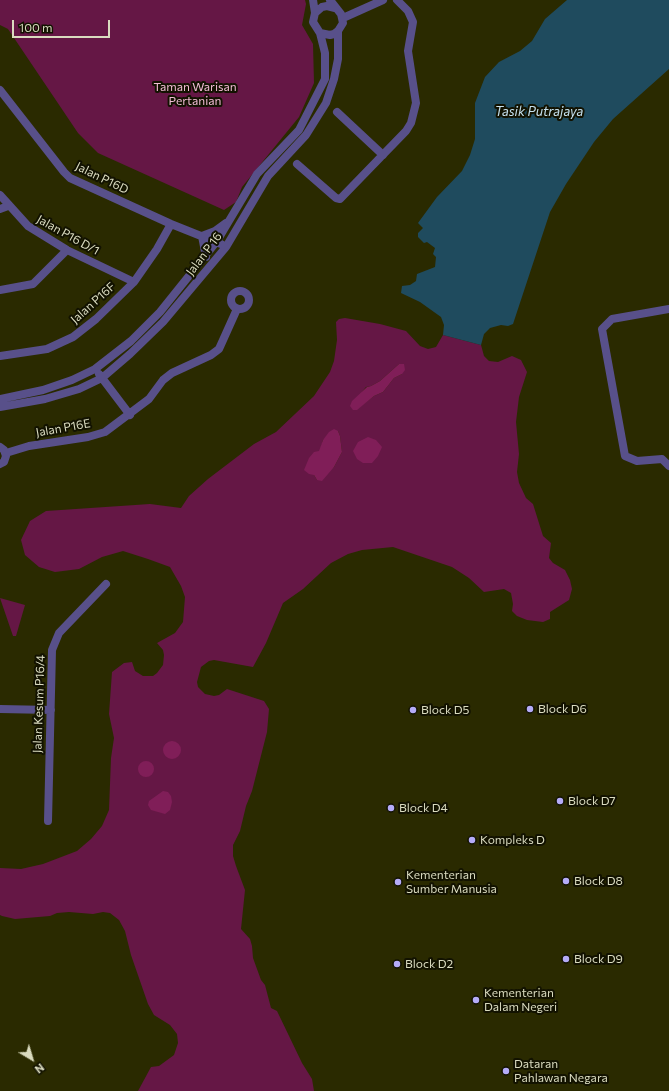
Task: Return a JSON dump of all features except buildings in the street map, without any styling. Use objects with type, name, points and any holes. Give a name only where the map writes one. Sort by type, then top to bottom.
[{"type":"street","name":"Jalan P 16","points":[[0,399],[43,390],[72,380],[95,369],[131,341],[160,312],[206,257],[257,174],[299,130],[324,78],[325,53],[320,33],[313,22],[315,13],[313,0]]},
{"type":"street","points":[[330,0],[343,18],[383,0]]},
{"type":"street","points":[[297,164],[336,198],[340,199],[406,131],[411,123],[416,102],[408,51],[413,22],[408,11],[397,0]]},
{"type":"street","points":[[315,13],[322,7],[331,6],[336,8]]},
{"type":"street","name":"Jalan P 16","points":[[0,407],[45,399],[79,390],[102,378],[130,354],[163,322],[226,246],[268,176],[306,134],[326,103],[334,79],[338,59],[338,31],[341,27],[343,18]]},
{"type":"street","points":[[320,33],[330,35],[338,31]]},
{"type":"street","name":"Jalan P16D","points":[[0,90],[70,178],[171,224],[217,241],[226,246]]},
{"type":"street","points":[[337,112],[383,155]]},
{"type":"street","name":"Jalan P16 D/1","points":[[0,196],[4,207],[28,226],[67,250],[134,282]]},
{"type":"street","points":[[206,257],[202,236],[215,231],[230,220]]},
{"type":"street","name":"Jalan P16F","points":[[0,356],[47,349],[73,337],[96,320],[134,282],[157,250],[171,224]]},
{"type":"street","points":[[0,290],[33,284],[67,250]]},
{"type":"street","name":"Jalan P16E","points":[[0,464],[6,459],[3,450],[88,437],[105,432],[130,415],[149,399],[163,380],[172,373],[211,355],[219,349],[238,309]]},
{"type":"street","points":[[669,309],[612,319],[602,329],[625,456],[638,461],[662,459],[669,466]]},
{"type":"street","points":[[95,369],[130,415]]},
{"type":"street","name":"Jalan Kesum P16/4","points":[[48,821],[52,650],[55,640],[64,628],[106,584]]},
{"type":"street","points":[[0,709],[51,710]]},
{"type":"green space","name":"Taman Warisan Pertanian","points":[[0,0],[305,0],[306,4],[302,25],[313,44],[314,83],[299,117],[242,187],[236,202],[224,210],[98,153],[78,133],[8,29],[0,25]]},
{"type":"green space","points":[[345,318],[380,324],[406,331],[420,346],[428,349],[436,347],[443,335],[481,345],[484,356],[489,361],[498,362],[512,356],[521,360],[527,372],[519,397],[516,422],[519,454],[517,472],[519,483],[526,498],[533,504],[543,536],[551,543],[549,558],[553,563],[565,570],[570,580],[572,589],[569,600],[550,612],[550,619],[543,622],[527,620],[517,616],[512,611],[513,604],[511,593],[504,589],[484,592],[469,578],[452,567],[393,547],[362,550],[348,554],[331,563],[303,589],[283,603],[266,643],[253,667],[214,660],[209,661],[201,667],[197,682],[198,687],[205,694],[214,696],[219,695],[227,689],[264,701],[269,709],[267,732],[252,791],[246,806],[240,831],[233,845],[233,856],[245,890],[241,929],[250,939],[253,958],[261,980],[265,985],[271,1008],[277,1011],[302,1063],[312,1079],[314,1091],[138,1091],[151,1067],[159,1066],[174,1055],[178,1043],[177,1034],[170,1025],[154,1015],[148,1004],[131,955],[125,931],[119,920],[110,913],[103,912],[93,914],[69,912],[57,913],[50,916],[15,919],[2,916],[0,915],[0,868],[21,869],[43,864],[77,851],[91,839],[102,826],[109,810],[111,758],[114,738],[109,714],[112,672],[124,663],[132,662],[135,671],[143,676],[153,676],[157,673],[163,665],[164,655],[163,650],[157,643],[175,633],[183,622],[185,597],[181,586],[170,567],[148,559],[123,551],[102,557],[79,569],[55,572],[39,567],[25,555],[21,540],[30,521],[46,511],[150,504],[181,508],[189,496],[208,479],[254,444],[276,432],[314,396],[330,372],[334,361],[337,340],[336,322],[339,319]],"holes":[[[399,364],[402,374],[394,378],[383,392],[374,396],[357,409],[362,392],[366,387],[380,381]],[[338,431],[342,452],[334,467],[317,480],[314,475],[323,440]]]},
{"type":"green space","points":[[0,598],[25,605],[16,636],[13,636]]},
{"type":"shaded area","points":[[399,364],[404,364],[405,370],[402,374],[394,378],[383,392],[374,396],[357,410],[353,410],[350,406],[352,401],[367,387],[380,381]]},
{"type":"shaded area","points":[[334,429],[338,431],[340,436],[342,452],[334,467],[322,481],[317,480],[314,475],[309,474],[304,470],[309,458],[314,452],[319,451],[323,440],[329,432]]},
{"type":"shaded area","points":[[368,437],[376,440],[382,447],[378,456],[372,463],[363,463],[357,459],[353,451],[358,442]]},
{"type":"shaded area","points":[[172,741],[178,744],[181,750],[178,756],[172,759],[166,756],[163,750],[166,744]]},
{"type":"shaded area","points":[[146,761],[152,763],[154,769],[152,775],[146,777],[140,775],[138,769],[140,763]]},
{"type":"shaded area","points":[[163,791],[168,792],[171,796],[172,802],[170,810],[165,814],[151,810],[148,805],[149,801]]},
{"type":"water","name":"Tasik Putrajaya","points":[[567,0],[669,0],[669,69],[613,119],[594,142],[566,184],[550,212],[513,324],[490,328],[484,334],[481,345],[443,335],[444,325],[441,317],[420,302],[401,293],[402,286],[410,285],[416,281],[417,274],[435,267],[436,257],[433,254],[435,248],[427,242],[424,243],[418,237],[418,233],[423,228],[418,223],[437,197],[462,171],[470,155],[475,139],[475,103],[485,77],[499,62],[520,51],[532,41],[545,19]]},
{"type":"place","name":"Block D6","points":[[530,709]]},
{"type":"place","name":"Block D5","points":[[413,710]]},
{"type":"place","name":"Block D7","points":[[560,801]]},
{"type":"place","name":"Block D4","points":[[391,808]]},
{"type":"place","name":"Kompleks D","points":[[472,840]]},
{"type":"place","name":"Block D8","points":[[566,881]]},
{"type":"place","name":"Kementerian Sumber Manusia","points":[[398,882]]},
{"type":"place","name":"Block D9","points":[[566,959]]},
{"type":"place","name":"Block D2","points":[[397,964]]},
{"type":"place","name":"Kementerian Dalam Negeri","points":[[476,1000]]},
{"type":"place","name":"Dataran Pahlawan Negara","points":[[506,1071]]}]
